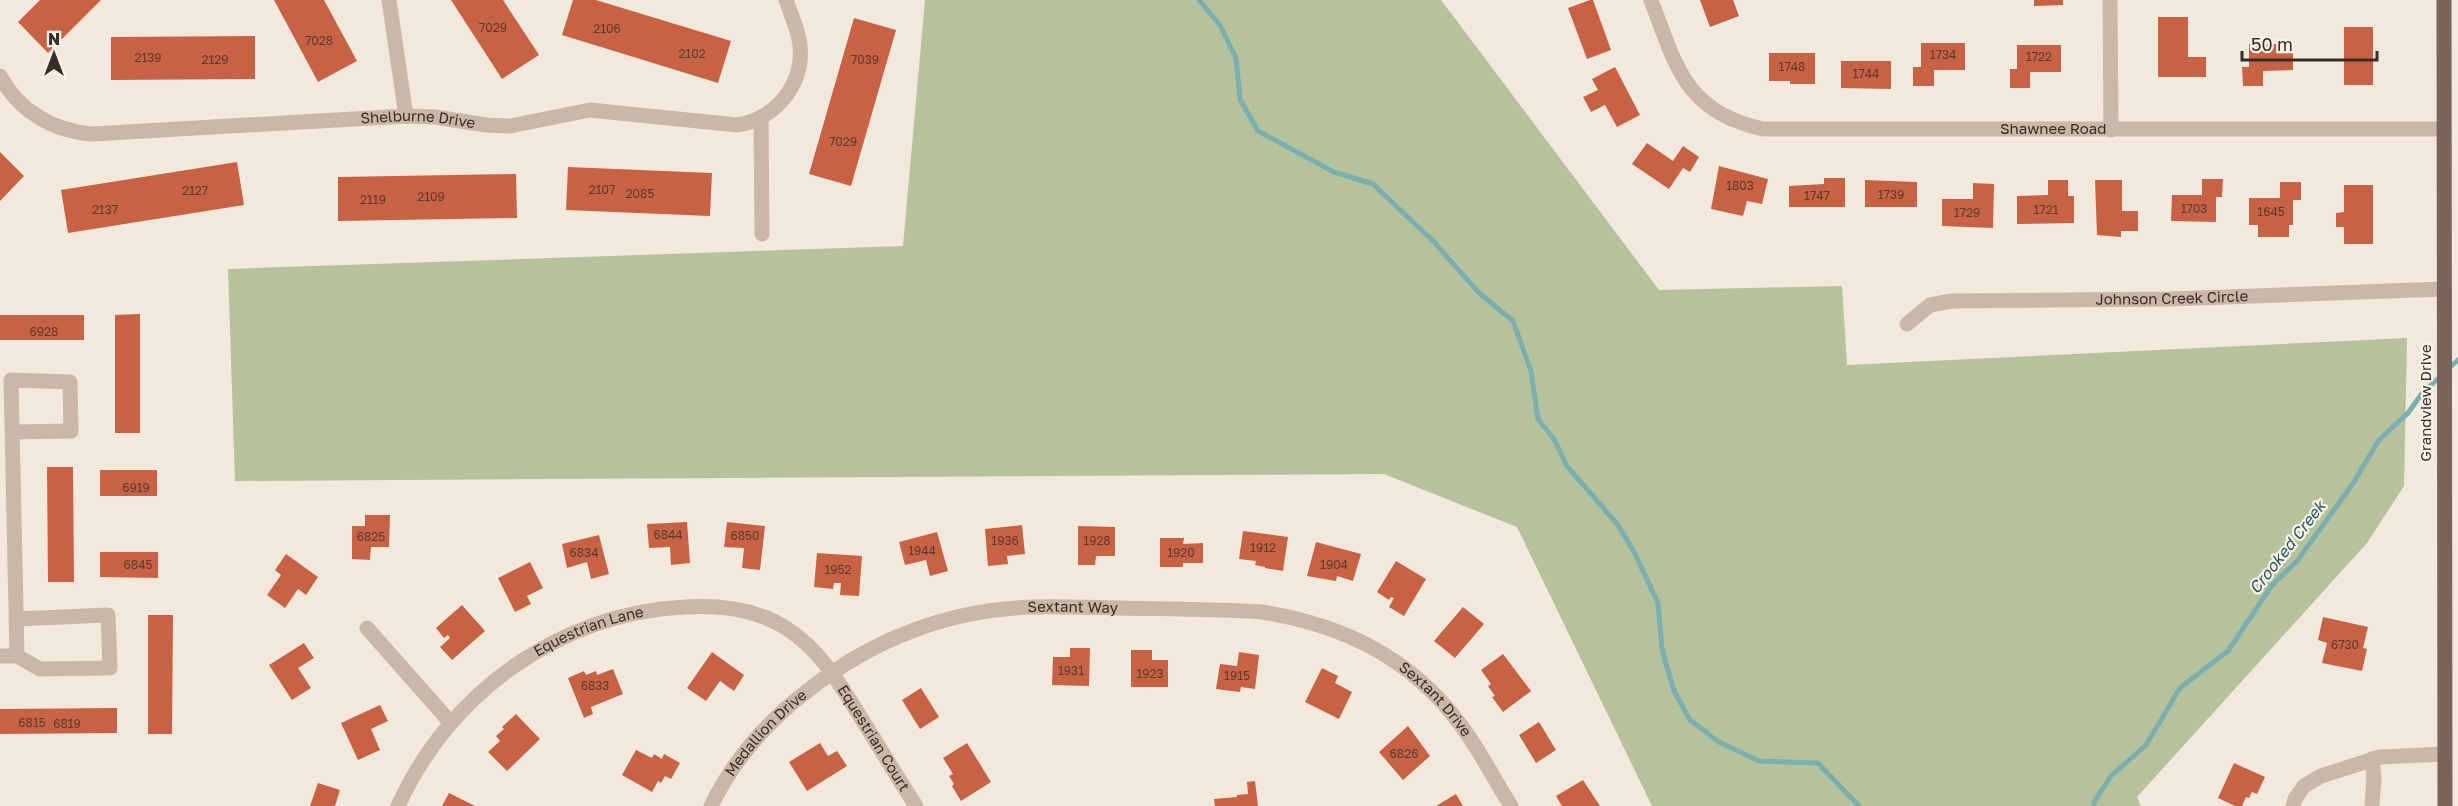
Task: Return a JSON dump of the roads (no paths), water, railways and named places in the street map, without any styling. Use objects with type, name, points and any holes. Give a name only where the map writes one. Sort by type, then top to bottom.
[{"type":"main road","name":"Grandview Drive","points":[[2444,0],[2445,806]]},
{"type":"street","points":[[389,0],[406,116]]},
{"type":"street","name":"Shelburne Drive","points":[[0,76],[20,103],[49,123],[74,132],[92,134],[406,116],[510,126],[590,110],[737,125],[761,117],[780,104],[793,83],[800,59],[798,36],[786,0]]},
{"type":"street","name":"Shawnee Road","points":[[1650,0],[1675,66],[1692,90],[1714,111],[1731,120],[1762,129],[2444,129]]},
{"type":"street","points":[[2110,0],[2111,130]]},
{"type":"street","points":[[761,117],[762,234]]},
{"type":"street","name":"Johnson Creek Circle","points":[[1907,324],[1930,305],[1952,301],[2171,299],[2444,289]]},
{"type":"street","points":[[12,432],[71,431],[70,382],[10,380],[12,432],[7,499],[11,609],[17,656]]},
{"type":"street","name":"Sextant Way","points":[[831,671],[903,633],[955,617],[1034,607],[1253,611],[1296,617],[1325,626]]},
{"type":"street","name":"Equestrian Lane","points":[[398,806],[420,764],[450,722],[493,681],[521,660],[550,644],[573,633],[622,617],[671,608],[730,608],[746,611],[769,620],[798,636],[822,658],[831,671]]},
{"type":"street","points":[[0,656],[17,656],[40,669],[110,668],[108,615],[11,609]]},
{"type":"street","name":"Sextant Drive","points":[[1325,626],[1384,653],[1443,702],[1469,737],[1511,806]]},
{"type":"street","points":[[366,628],[450,722]]},
{"type":"street","name":"Medallion Drive","points":[[711,806],[727,777],[752,744],[786,707],[831,671]]},
{"type":"street","name":"Equestrian Court","points":[[831,671],[916,806]]},
{"type":"street","points":[[2293,806],[2304,786],[2321,776],[2372,759],[2444,754]]},
{"type":"street","points":[[2372,759],[2374,778],[2372,806]]},
{"type":"waterway","points":[[1199,0],[1220,25],[1236,58],[1240,99],[1258,131],[1334,172],[1373,184],[1434,242],[1479,293],[1513,321],[1531,371],[1538,419],[1554,439],[1567,466],[1618,525],[1634,552],[1658,603],[1662,649],[1674,691],[1690,720],[1719,742],[1759,761],[1818,763],[1859,806]]},
{"type":"waterway","name":"Crooked Creek","points":[[2448,369],[2458,360]]},
{"type":"waterway","name":"Crooked Creek","points":[[2094,806],[2094,802],[2111,776],[2146,745],[2180,688],[2228,651],[2272,585],[2297,561],[2352,485],[2379,440],[2408,413],[2423,392],[2441,376]]}]
